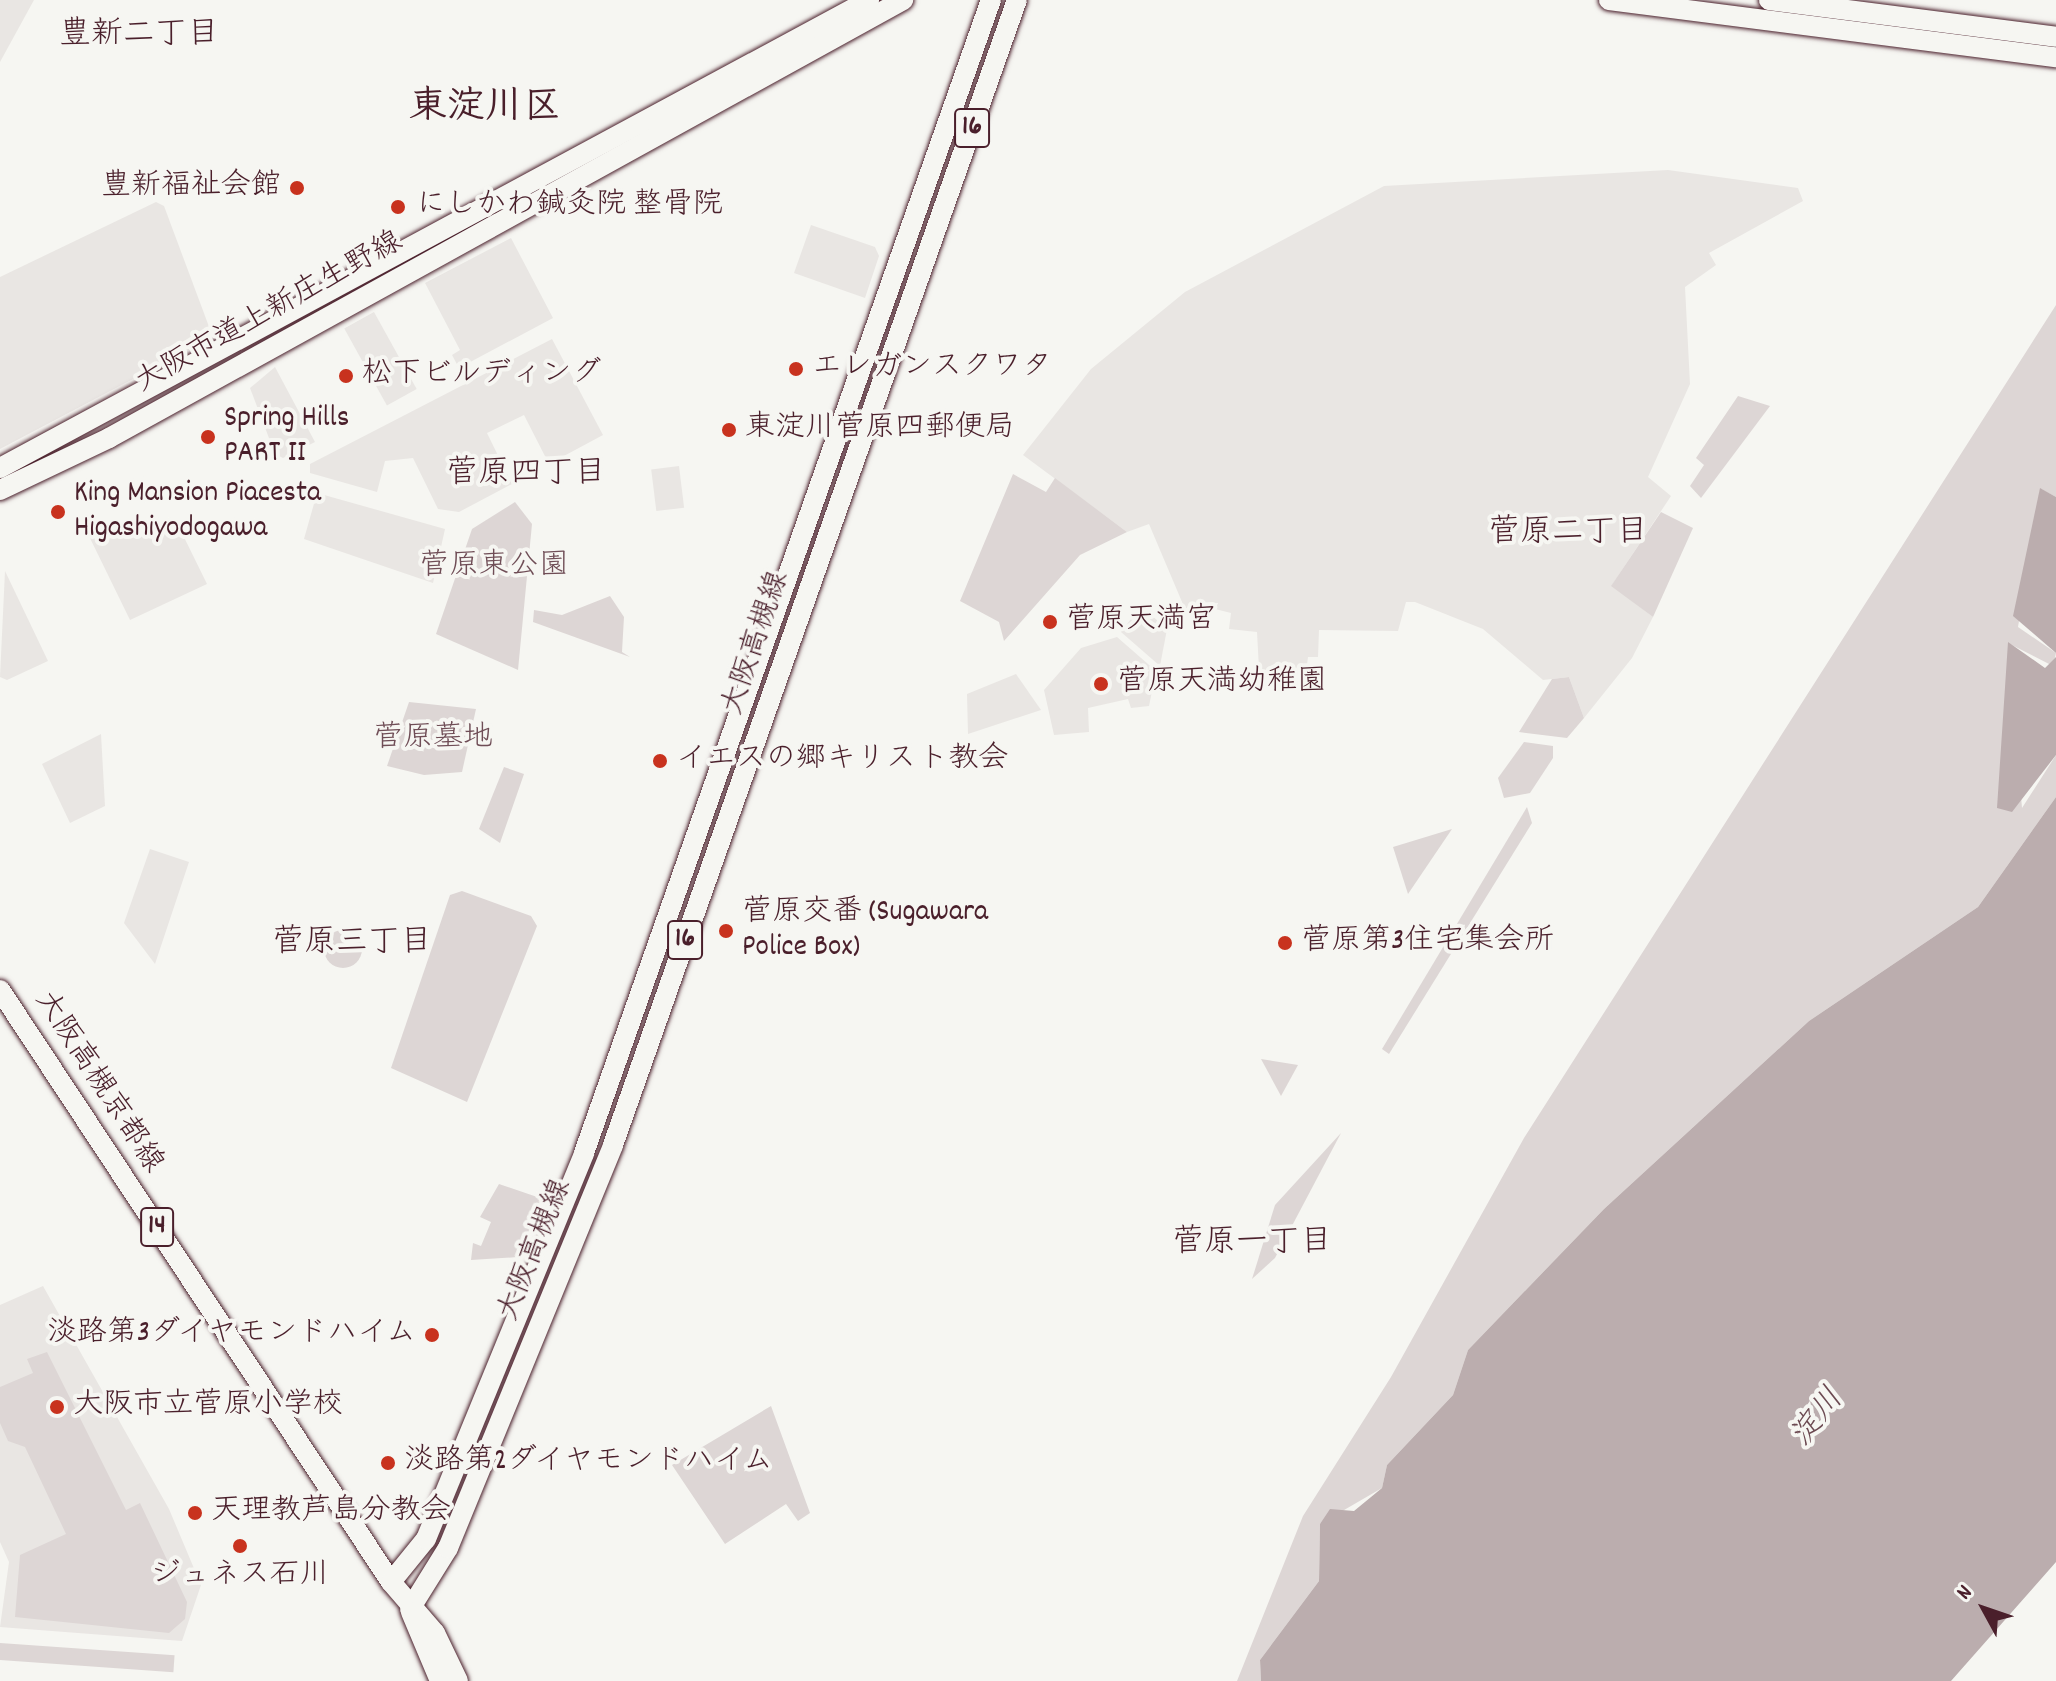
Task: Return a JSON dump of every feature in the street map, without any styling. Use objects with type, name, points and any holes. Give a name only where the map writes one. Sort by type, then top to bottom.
[{"type":"main road","name":"大阪市道上新庄生野線","points":[[0,468],[869,0]]},
{"type":"main road","name":"大阪市道上新庄生野線","points":[[0,490],[109,438],[903,0]]},
{"type":"main road","name":"大阪高槻線","points":[[391,1582],[426,1539],[584,1153],[991,0]]},
{"type":"main road","name":"大阪高槻線","points":[[410,1609],[448,1548],[613,1145],[1017,0]]},
{"type":"main road","points":[[1609,0],[2056,57]]},
{"type":"main road","points":[[1769,0],[2056,37]]},
{"type":"main road","name":"大阪高槻京都線","points":[[0,990],[391,1582],[410,1609],[435,1633],[458,1681]]},
{"type":"main road","name":"大阪高槻京都線","points":[[410,1609],[440,1681]]},
{"type":"shaded area","points":[[0,0],[34,0],[0,62]]},
{"type":"shaded area","points":[[1668,170],[1798,188],[1803,201],[1709,253],[1716,265],[1685,287],[1690,384],[1648,477],[1671,496],[1612,585],[1653,617],[1632,658],[1584,718],[1569,677],[1543,680],[1483,629],[1415,602],[1406,602],[1398,631],[1319,630],[1318,657],[1308,657],[1306,672],[1287,671],[1286,677],[1259,669],[1257,632],[1229,629],[1231,613],[1195,604],[1185,609],[1149,524],[1127,532],[1023,455],[1091,369],[1185,292],[1384,186]]},
{"type":"shaded area","points":[[156,202],[164,206],[211,332],[207,340],[0,449],[0,277]]},
{"type":"shaded area","points":[[811,225],[875,247],[879,256],[865,298],[794,273]]},
{"type":"shaded area","points":[[511,238],[553,318],[459,368],[452,355],[460,350],[425,283]]},
{"type":"shaded area","points":[[374,312],[417,389],[387,405],[344,328]]},
{"type":"shaded area","points":[[552,339],[603,435],[549,464],[524,415],[487,433],[512,484],[459,512],[438,509],[413,458],[385,461],[377,492],[310,473],[310,464]]},
{"type":"shaded area","points":[[275,367],[315,442],[283,458],[275,454],[250,388]]},
{"type":"shaded area","points":[[679,466],[684,508],[656,511],[651,469]]},
{"type":"shaded area","points":[[317,493],[445,529],[433,583],[304,539]]},
{"type":"shaded area","points":[[114,520],[142,530],[179,527],[207,584],[130,620],[87,532]]},
{"type":"shaded area","points":[[5,571],[48,661],[7,680],[0,677]]},
{"type":"shaded area","points":[[1141,606],[1167,629],[1160,666],[1121,632]]},
{"type":"shaded area","name":"菅原天満幼稚園","points":[[1117,637],[1156,671],[1149,706],[1131,708],[1128,699],[1088,708],[1089,732],[1054,735],[1044,690],[1081,648]]},
{"type":"shaded area","points":[[1016,674],[1041,710],[968,734],[967,694]]},
{"type":"shaded area","points":[[101,734],[105,806],[70,823],[42,764]]},
{"type":"shaded area","points":[[150,849],[189,862],[155,964],[124,923]]},
{"type":"shaded area","name":"大阪市立菅原小学校","points":[[43,1286],[169,1509],[201,1585],[182,1641],[0,1627],[9,1562],[0,1542],[0,1305]]},
{"type":"green space","points":[[905,277],[841,466],[838,465]]},
{"type":"green space","points":[[2056,305],[2056,497],[2041,489],[2018,627],[2056,653],[2053,666],[2008,643],[2022,808],[2056,755],[2056,797],[1978,907],[1809,1021],[1604,1209],[1468,1350],[1453,1395],[1387,1465],[1382,1488],[1320,1524],[1319,1581],[1260,1660],[1261,1681],[1237,1681],[1303,1516],[1391,1377],[1524,1138]]},
{"type":"green space","points":[[1738,396],[1770,406],[1701,498],[1690,486],[1704,465],[1696,458]]},
{"type":"green space","points":[[1013,474],[1046,492],[1055,478],[1127,532],[1080,555],[1004,641],[999,622],[960,601]]},
{"type":"green space","name":"菅原東公園","points":[[515,502],[532,524],[518,670],[436,634],[472,529]]},
{"type":"green space","points":[[1661,512],[1693,528],[1653,617],[1611,586]]},
{"type":"green space","points":[[818,523],[821,524],[744,737],[743,734]]},
{"type":"green space","points":[[610,596],[624,617],[622,652],[630,657],[533,622],[534,610],[562,615]]},
{"type":"green space","points":[[1569,677],[1584,718],[1567,738],[1519,732],[1552,679]]},
{"type":"green space","name":"菅原墓地","points":[[409,702],[476,709],[462,772],[424,775],[387,766]]},
{"type":"green space","points":[[1524,742],[1553,746],[1553,758],[1530,793],[1504,798],[1498,778]]},
{"type":"green space","points":[[504,767],[524,774],[500,843],[479,829]]},
{"type":"green space","points":[[1527,807],[1532,823],[1389,1054],[1382,1049]]},
{"type":"green space","points":[[1452,829],[1408,894],[1393,847]]},
{"type":"green space","points":[[462,891],[531,916],[537,926],[467,1102],[391,1068],[450,895]]},
{"type":"green space","points":[[343,930],[356,936],[362,949],[356,962],[343,968],[330,962],[324,949],[330,936]]},
{"type":"green space","points":[[1261,1059],[1298,1065],[1281,1096]]},
{"type":"green space","points":[[1341,1133],[1275,1258],[1252,1279],[1275,1205]]},
{"type":"green space","points":[[499,1184],[543,1199],[518,1257],[471,1260],[473,1243],[481,1246],[491,1222],[480,1217]]},
{"type":"green space","points":[[47,1352],[126,1510],[140,1503],[187,1602],[185,1619],[169,1633],[15,1617],[20,1555],[66,1534],[25,1447],[8,1441],[0,1423],[0,1387],[33,1373],[27,1359]]},
{"type":"green space","points":[[771,1406],[810,1513],[798,1521],[786,1504],[725,1544],[672,1465]]},
{"type":"green space","points":[[0,1643],[175,1655],[173,1672],[0,1660]]},
{"type":"water","points":[[2040,488],[2056,497],[2056,653],[2013,616]]},
{"type":"water","points":[[2008,642],[2045,668],[2056,657],[2056,755],[2012,812],[1997,808]]},
{"type":"water","name":"淀川","points":[[2056,797],[2056,1562],[1951,1681],[1261,1681],[1260,1660],[1319,1581],[1320,1524],[1330,1509],[1354,1511],[1382,1488],[1387,1465],[1453,1395],[1468,1350],[1604,1209],[1809,1021],[1978,907]]},
{"type":"place","name":"豊新福祉会館","points":[[297,188]]},
{"type":"place","name":"にしかわ鍼灸院 整骨院","points":[[398,207]]},
{"type":"place","name":"エレガンスクワタ","points":[[796,369]]},
{"type":"place","name":"松下ビルディング","points":[[346,376]]},
{"type":"place","name":"東淀川菅原四郵便局","points":[[729,430]]},
{"type":"place","name":"Spring Hills PART II","points":[[208,437]]},
{"type":"place","name":"King Mansion Piacesta Higashiyodogawa","points":[[58,512]]},
{"type":"place","name":"菅原天満宮","points":[[1050,622]]},
{"type":"place","name":"菅原天満幼稚園","points":[[1101,684]]},
{"type":"place","name":"イエスの郷キリスト教会","points":[[660,761]]},
{"type":"place","name":"菅原交番 (Sugawara Police Box)","points":[[726,931]]},
{"type":"place","name":"菅原第3住宅集会所","points":[[1285,943]]},
{"type":"place","name":"淡路第3ダイヤモンドハイム","points":[[432,1335]]},
{"type":"place","name":"大阪市立菅原小学校","points":[[57,1407]]},
{"type":"place","name":"淡路第2ダイヤモンドハイム","points":[[388,1463]]},
{"type":"place","name":"天理教芦島分教会","points":[[195,1513]]},
{"type":"place","name":"ジュネス石川","points":[[240,1546]]},
{"type":"district","name":"豊新二丁目","points":[[139,36]]},
{"type":"district","name":"東淀川区","points":[[485,110]]},
{"type":"district","name":"菅原四丁目","points":[[526,475]]},
{"type":"district","name":"菅原二丁目","points":[[1568,534]]},
{"type":"district","name":"菅原三丁目","points":[[352,944]]},
{"type":"district","name":"菅原一丁目","points":[[1252,1244]]}]
